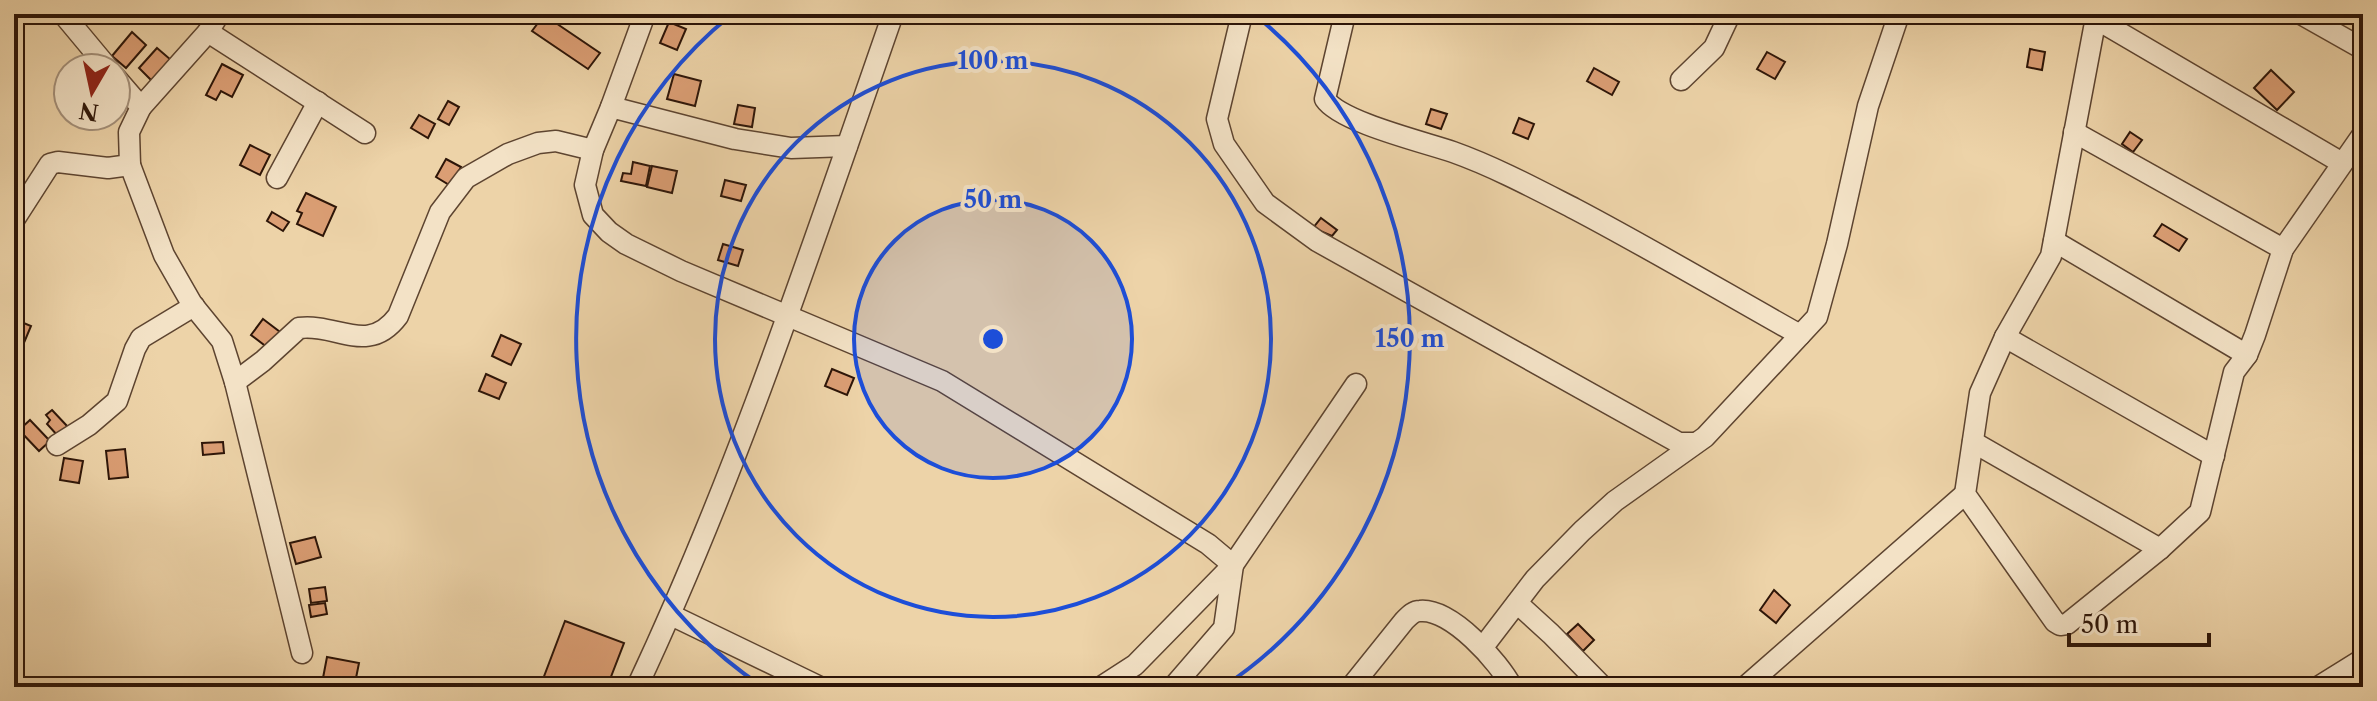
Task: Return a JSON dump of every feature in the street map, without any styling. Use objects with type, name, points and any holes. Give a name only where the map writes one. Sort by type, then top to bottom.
[{"type":"street","points":[[63,14],[95,52]]},
{"type":"street","points":[[219,14],[208,32],[141,107],[129,132],[130,165],[164,255],[194,306],[222,341],[235,382],[302,653]]},
{"type":"street","points":[[645,14],[593,150],[585,185],[593,215],[609,232],[626,244],[681,271],[942,381],[1208,544],[1233,565]]},
{"type":"street","points":[[637,687],[671,615],[788,316],[893,14]]},
{"type":"street","points":[[1242,14],[1217,119],[1224,144],[1265,203],[1317,241],[1679,443],[1693,443]]},
{"type":"street","points":[[1345,14],[1325,99],[1331,108],[1349,117],[1457,153],[1543,193],[1630,238],[1800,335]]},
{"type":"street","points":[[1681,80],[1714,48],[1730,14]]},
{"type":"street","points":[[1483,647],[1535,579],[1615,501],[1705,437],[1817,317],[1868,106],[1899,14]]},
{"type":"street","points":[[2301,14],[2363,49]]},
{"type":"street","points":[[1745,687],[1965,494],[1980,393],[2005,337],[2051,256],[2097,23],[2103,23],[2342,163]]},
{"type":"street","points":[[208,32],[365,133]]},
{"type":"street","points":[[132,97],[141,107]]},
{"type":"street","points":[[277,178],[318,102]]},
{"type":"street","points":[[611,107],[735,139],[791,148],[847,146]]},
{"type":"street","points":[[2074,132],[2283,249]]},
{"type":"street","points":[[1965,494],[2060,625],[2067,624],[2160,549],[2200,512],[2234,372],[2247,355],[2283,249],[2363,134]]},
{"type":"street","points":[[235,382],[299,328],[356,336],[372,336],[388,329],[398,316],[440,212],[466,178],[508,154],[538,143],[556,141],[593,150]]},
{"type":"street","points":[[14,220],[50,164],[58,162],[108,168],[130,165]]},
{"type":"street","points":[[2054,241],[2247,355]]},
{"type":"street","points":[[57,445],[89,425],[117,401],[141,338],[194,306]]},
{"type":"street","points":[[2005,337],[2214,456]]},
{"type":"street","points":[[1101,687],[1135,665],[1233,565],[1356,384]]},
{"type":"street","points":[[1973,442],[2160,549]]},
{"type":"street","points":[[1173,687],[1224,628],[1233,565]]},
{"type":"street","points":[[1517,603],[1603,687]]},
{"type":"street","points":[[1351,687],[1413,613],[1422,610],[1437,614],[1483,647],[1505,673],[1512,687]]},
{"type":"street","points":[[671,615],[820,687]]},
{"type":"street","points":[[2318,687],[2363,659]]},
{"type":"building","points":[[544,15],[600,53],[588,69],[532,31]]},
{"type":"building","points":[[669,22],[686,29],[677,50],[660,43]]},
{"type":"building","points":[[132,32],[146,45],[132,61],[132,52],[115,52]]},
{"type":"building","points":[[157,48],[171,60],[152,81],[139,68]]},
{"type":"building","points":[[2030,49],[2045,52],[2042,70],[2027,67]]},
{"type":"building","points":[[1767,52],[1785,62],[1775,79],[1757,69]]},
{"type":"building","points":[[222,64],[243,75],[232,97],[221,91],[216,100],[206,95]]},
{"type":"building","points":[[1594,68],[1619,82],[1612,95],[1587,81]]},
{"type":"building","points":[[2271,70],[2294,92],[2277,110],[2254,88]]},
{"type":"building","points":[[674,74],[701,81],[695,106],[667,99]]},
{"type":"building","points":[[448,101],[459,107],[449,125],[438,119]]},
{"type":"building","points":[[738,105],[755,108],[752,127],[734,124]]},
{"type":"building","points":[[1431,109],[1447,114],[1441,129],[1426,124]]},
{"type":"building","points":[[419,115],[435,124],[428,138],[411,128]]},
{"type":"building","points":[[1519,118],[1534,124],[1528,139],[1513,133]]},
{"type":"building","points":[[2130,132],[2142,140],[2133,152],[2122,144]]},
{"type":"building","points":[[250,145],[270,155],[260,175],[240,165]]},
{"type":"building","points":[[446,159],[461,167],[451,186],[436,177]]},
{"type":"building","points":[[633,162],[650,166],[646,186],[621,181],[623,173],[631,174]]},
{"type":"building","points":[[652,166],[677,171],[672,193],[647,187]]},
{"type":"building","points":[[725,180],[746,185],[741,201],[721,196]]},
{"type":"building","points":[[306,193],[336,207],[323,236],[297,224],[302,213],[297,211]]},
{"type":"building","points":[[272,212],[289,222],[283,231],[267,221]]},
{"type":"building","points":[[1321,218],[1337,230],[1332,236],[1313,228]]},
{"type":"building","points":[[2162,224],[2187,239],[2179,251],[2154,236]]},
{"type":"building","points":[[723,244],[743,250],[738,266],[718,260]]},
{"type":"building","points":[[14,319],[31,326],[21,350],[14,347]]},
{"type":"building","points":[[263,319],[284,335],[272,351],[251,335]]},
{"type":"building","points":[[501,335],[521,344],[511,365],[492,356]]},
{"type":"building","points":[[832,369],[854,378],[847,395],[825,386]]},
{"type":"building","points":[[486,374],[506,383],[499,399],[479,391]]},
{"type":"building","points":[[52,410],[68,427],[58,436],[47,424],[50,420],[46,415]]},
{"type":"building","points":[[30,420],[50,441],[39,451],[19,430]]},
{"type":"building","points":[[223,442],[224,453],[203,455],[202,443]]},
{"type":"building","points":[[125,449],[128,477],[109,479],[106,451]]},
{"type":"building","points":[[64,458],[83,461],[79,483],[60,480]]},
{"type":"building","points":[[315,537],[321,557],[296,564],[290,543]]},
{"type":"building","points":[[325,587],[327,601],[311,603],[309,589]]},
{"type":"building","points":[[1774,590],[1790,605],[1776,623],[1760,610]]},
{"type":"building","points":[[325,603],[327,614],[311,617],[309,605]]},
{"type":"building","points":[[565,621],[624,643],[607,687],[540,687]]},
{"type":"building","points":[[1578,624],[1594,640],[1583,651],[1567,634]]},
{"type":"building","points":[[327,657],[359,663],[355,683],[323,678]]}]
